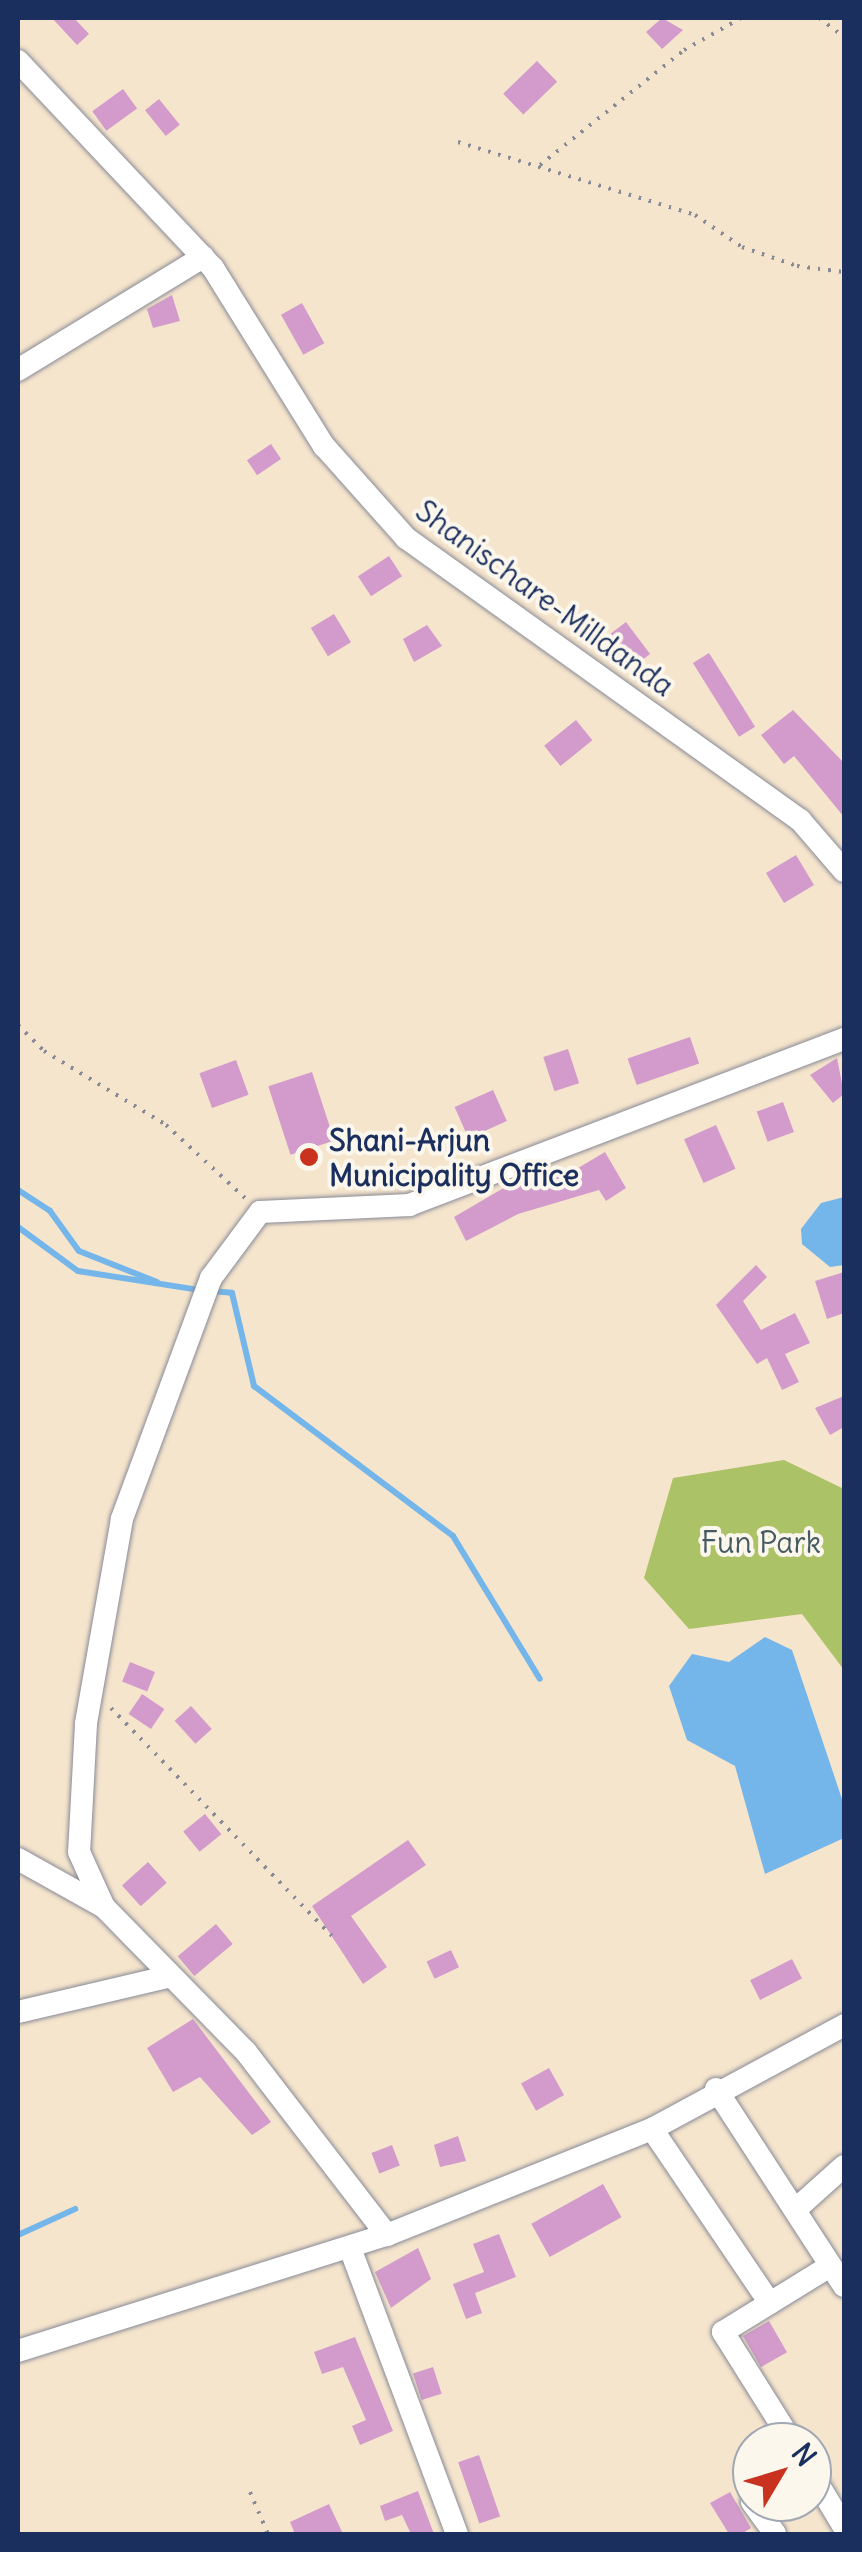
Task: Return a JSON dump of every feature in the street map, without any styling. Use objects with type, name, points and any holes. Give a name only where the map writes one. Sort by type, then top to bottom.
[{"type":"street","name":"Shanischare-Milldanda","points":[[18,63],[203,257],[324,446],[406,538],[800,820],[844,871]]},
{"type":"street","points":[[18,370],[203,257]]},
{"type":"street","points":[[388,2236],[246,2052],[167,1977],[104,1906],[78,1852],[92,1694],[122,1519],[211,1278],[260,1212],[410,1205],[844,1039]]},
{"type":"street","points":[[18,1858],[104,1906]]},
{"type":"street","points":[[18,2012],[167,1977]]},
{"type":"street","points":[[18,2351],[388,2236],[652,2129],[716,2089],[844,2025]]},
{"type":"street","points":[[716,2089],[844,2286]]},
{"type":"street","points":[[652,2129],[770,2303]]},
{"type":"street","points":[[794,2210],[844,2166]]},
{"type":"street","points":[[350,2248],[457,2534]]},
{"type":"street","points":[[779,2422],[723,2332],[830,2266]]},
{"type":"path","points":[[538,166],[684,50],[741,18]]},
{"type":"path","points":[[819,18],[844,37]]},
{"type":"path","points":[[458,142],[695,215],[742,248],[844,272]]},
{"type":"path","points":[[18,1024],[44,1052],[166,1125],[260,1212]]},
{"type":"path","points":[[92,1694],[149,1737],[333,1937]]},
{"type":"path","points":[[250,2492],[268,2534]]},
{"type":"green space","name":"Fun Park","points":[[784,1460],[844,1489],[844,1670],[802,1614],[689,1629],[644,1578],[673,1478]]},
{"type":"water","points":[[844,1197],[844,1265],[830,1267],[802,1244],[801,1229],[821,1203]]},
{"type":"water","points":[[765,1637],[792,1650],[844,1805],[844,1838],[765,1874],[735,1766],[687,1740],[669,1686],[692,1654],[729,1662]]},
{"type":"building","points":[[52,18],[74,18],[89,34],[77,45]]},
{"type":"building","points":[[662,18],[683,30],[662,49],[646,32]]},
{"type":"building","points":[[537,61],[557,82],[523,115],[503,94]]},
{"type":"building","points":[[123,89],[137,108],[106,131],[92,111]]},
{"type":"building","points":[[159,99],[180,125],[166,136],[145,110]]},
{"type":"building","points":[[172,295],[180,321],[153,328],[147,309]]},
{"type":"building","points":[[302,303],[324,343],[303,355],[281,315]]},
{"type":"building","points":[[271,444],[281,459],[257,475],[247,460]]},
{"type":"building","points":[[389,556],[402,576],[371,596],[358,576]]},
{"type":"building","points":[[334,614],[351,642],[328,656],[311,628]]},
{"type":"building","points":[[626,622],[650,654],[635,665],[611,633]]},
{"type":"building","points":[[427,625],[442,646],[414,662],[403,639]]},
{"type":"building","points":[[709,653],[755,727],[739,737],[693,663]]},
{"type":"building","points":[[793,710],[844,763],[844,817],[794,756],[784,764],[761,735]]},
{"type":"building","points":[[576,720],[592,740],[560,766],[544,746]]},
{"type":"building","points":[[796,855],[814,885],[784,903],[766,873]]},
{"type":"building","points":[[690,1037],[699,1063],[637,1085],[628,1058]]},
{"type":"building","points":[[568,1049],[579,1083],[554,1091],[543,1057]]},
{"type":"building","points":[[837,1058],[844,1094],[833,1103],[810,1075]]},
{"type":"building","points":[[236,1060],[249,1095],[212,1108],[199,1073]]},
{"type":"building","points":[[312,1072],[334,1140],[291,1155],[268,1086]]},
{"type":"building","points":[[493,1090],[507,1121],[468,1138],[455,1107]]},
{"type":"building","points":[[783,1102],[794,1132],[768,1142],[757,1112]]},
{"type":"building","points":[[716,1125],[736,1169],[704,1183],[684,1139]]},
{"type":"building","points":[[605,1152],[626,1188],[606,1201],[599,1190],[518,1214],[466,1241],[454,1217],[507,1186],[559,1166],[563,1177]]},
{"type":"building","points":[[756,1265],[767,1277],[743,1301],[761,1330],[795,1313],[810,1343],[785,1354],[799,1382],[782,1390],[767,1358],[757,1364],[716,1305]]},
{"type":"building","points":[[844,1272],[844,1313],[827,1319],[815,1281]]},
{"type":"building","points":[[844,1396],[844,1427],[830,1435],[815,1408]]},
{"type":"building","points":[[130,1662],[155,1672],[147,1692],[122,1681]]},
{"type":"building","points":[[142,1694],[164,1709],[151,1729],[129,1714]]},
{"type":"building","points":[[191,1706],[212,1729],[195,1744],[175,1721]]},
{"type":"building","points":[[205,1814],[221,1834],[200,1852],[183,1832]]},
{"type":"building","points":[[408,1840],[426,1865],[351,1916],[387,1967],[363,1984],[312,1906]]},
{"type":"building","points":[[148,1862],[167,1883],[141,1906],[122,1885]]},
{"type":"building","points":[[216,1924],[233,1944],[194,1976],[178,1956]]},
{"type":"building","points":[[451,1950],[459,1967],[435,1979],[427,1961]]},
{"type":"building","points":[[792,1959],[802,1979],[760,2000],[750,1980]]},
{"type":"building","points":[[193,2019],[271,2122],[252,2135],[200,2077],[173,2092],[147,2048]]},
{"type":"building","points":[[549,2068],[564,2095],[536,2111],[521,2084]]},
{"type":"building","points":[[458,2136],[466,2161],[440,2167],[434,2145]]},
{"type":"building","points":[[392,2145],[400,2166],[379,2173],[371,2153]]},
{"type":"building","points":[[603,2184],[621,2217],[550,2257],[531,2224]]},
{"type":"building","points":[[499,2234],[516,2277],[475,2293],[482,2313],[466,2319],[453,2284],[484,2272],[473,2244]]},
{"type":"building","points":[[418,2248],[431,2279],[391,2308],[375,2272]]},
{"type":"building","points":[[769,2321],[787,2352],[761,2367],[743,2336]]},
{"type":"building","points":[[355,2337],[393,2431],[360,2445],[352,2426],[366,2420],[343,2367],[322,2374],[314,2352]]},
{"type":"building","points":[[433,2367],[442,2394],[422,2400],[413,2373]]},
{"type":"building","points":[[479,2455],[500,2516],[479,2524],[458,2462]]},
{"type":"building","points":[[418,2491],[434,2534],[411,2534],[402,2515],[385,2521],[380,2506]]},
{"type":"building","points":[[730,2492],[732,2522],[748,2522],[751,2528],[741,2534],[729,2534],[710,2503]]},
{"type":"building","points":[[329,2504],[343,2534],[295,2534],[290,2522]]},
{"type":"waterway","points":[[18,1190],[50,1211],[79,1251],[157,1282]]},
{"type":"waterway","points":[[18,1227],[78,1271],[199,1290]]},
{"type":"waterway","points":[[211,1291],[232,1293],[254,1386],[453,1536],[540,1679]]},
{"type":"waterway","points":[[18,2235],[75,2209]]},
{"type":"place","name":"Shani-Arjun Municipality Office","points":[[309,1157]]}]
